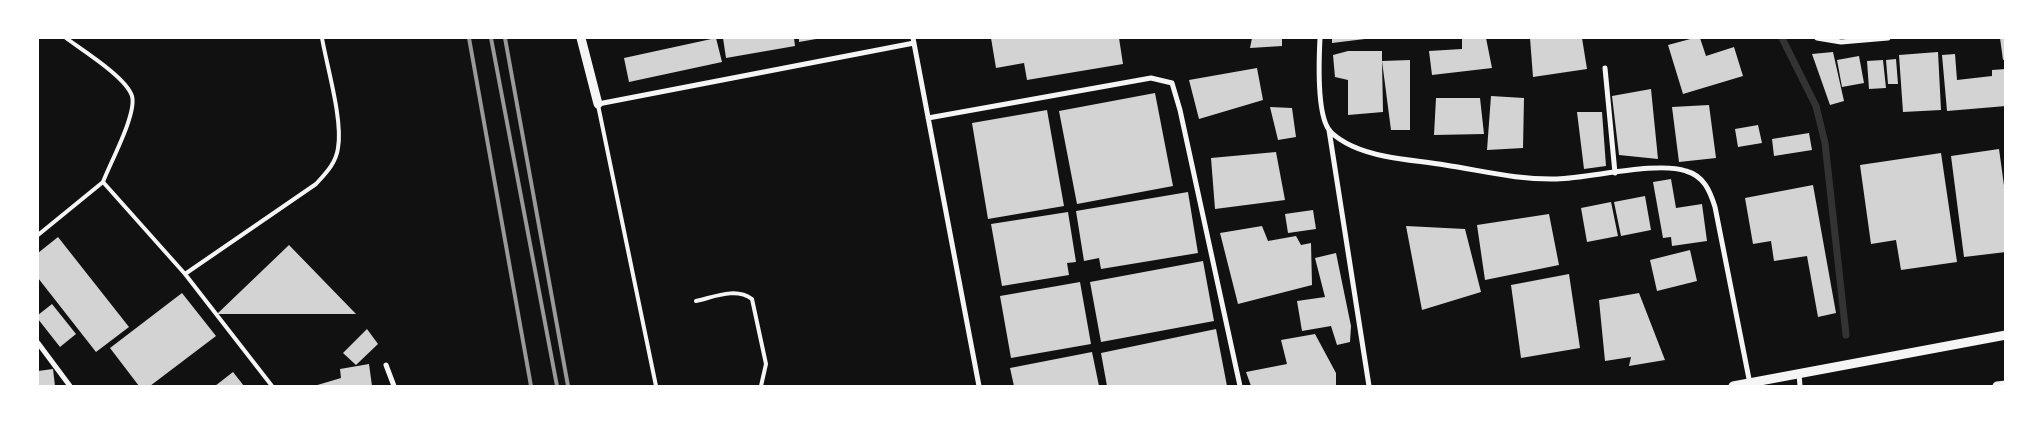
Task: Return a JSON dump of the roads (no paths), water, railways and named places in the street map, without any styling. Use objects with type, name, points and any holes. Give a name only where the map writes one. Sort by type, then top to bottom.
[{"type":"street","points":[[581,38],[598,104],[913,40],[979,386]]},
{"type":"street","points":[[1320,38],[1319,78],[1323,112],[1329,130],[1369,386]]},
{"type":"street","points":[[1817,38],[1841,42],[1888,38]]},
{"type":"street","points":[[1606,68],[1615,173]]},
{"type":"street","points":[[928,118],[1152,78],[1172,84],[1180,110],[1240,386]]},
{"type":"street","points":[[1329,130],[1351,146],[1385,155],[1520,179],[1559,179],[1667,168],[1686,171],[1701,178],[1710,191],[1715,207],[1750,385]]},
{"type":"street","points":[[1733,386],[1750,385],[1798,374],[2006,335]]},
{"type":"street","points":[[38,343],[70,386]]},
{"type":"street","points":[[386,365],[394,386]]},
{"type":"street","points":[[1798,374],[1800,386]]},
{"type":"street","points":[[1997,386],[2006,385]]},
{"type":"lane","points":[[38,235],[103,182],[132,109],[132,95],[122,82],[66,38]]},
{"type":"lane","points":[[185,274],[316,184],[330,169],[338,148],[338,121],[322,38]]},
{"type":"lane","points":[[598,104],[656,386]]},
{"type":"lane","points":[[103,182],[185,274],[272,386]]},
{"type":"lane","points":[[696,301],[735,292],[744,293],[752,298],[766,364],[761,386]]},
{"type":"waterway","points":[[1782,38],[1816,106],[1825,143],[1846,335]]},
{"type":"railway","points":[[469,38],[531,386]]},
{"type":"railway","points":[[491,38],[557,386]]},
{"type":"railway","points":[[505,38],[568,386]]}]
